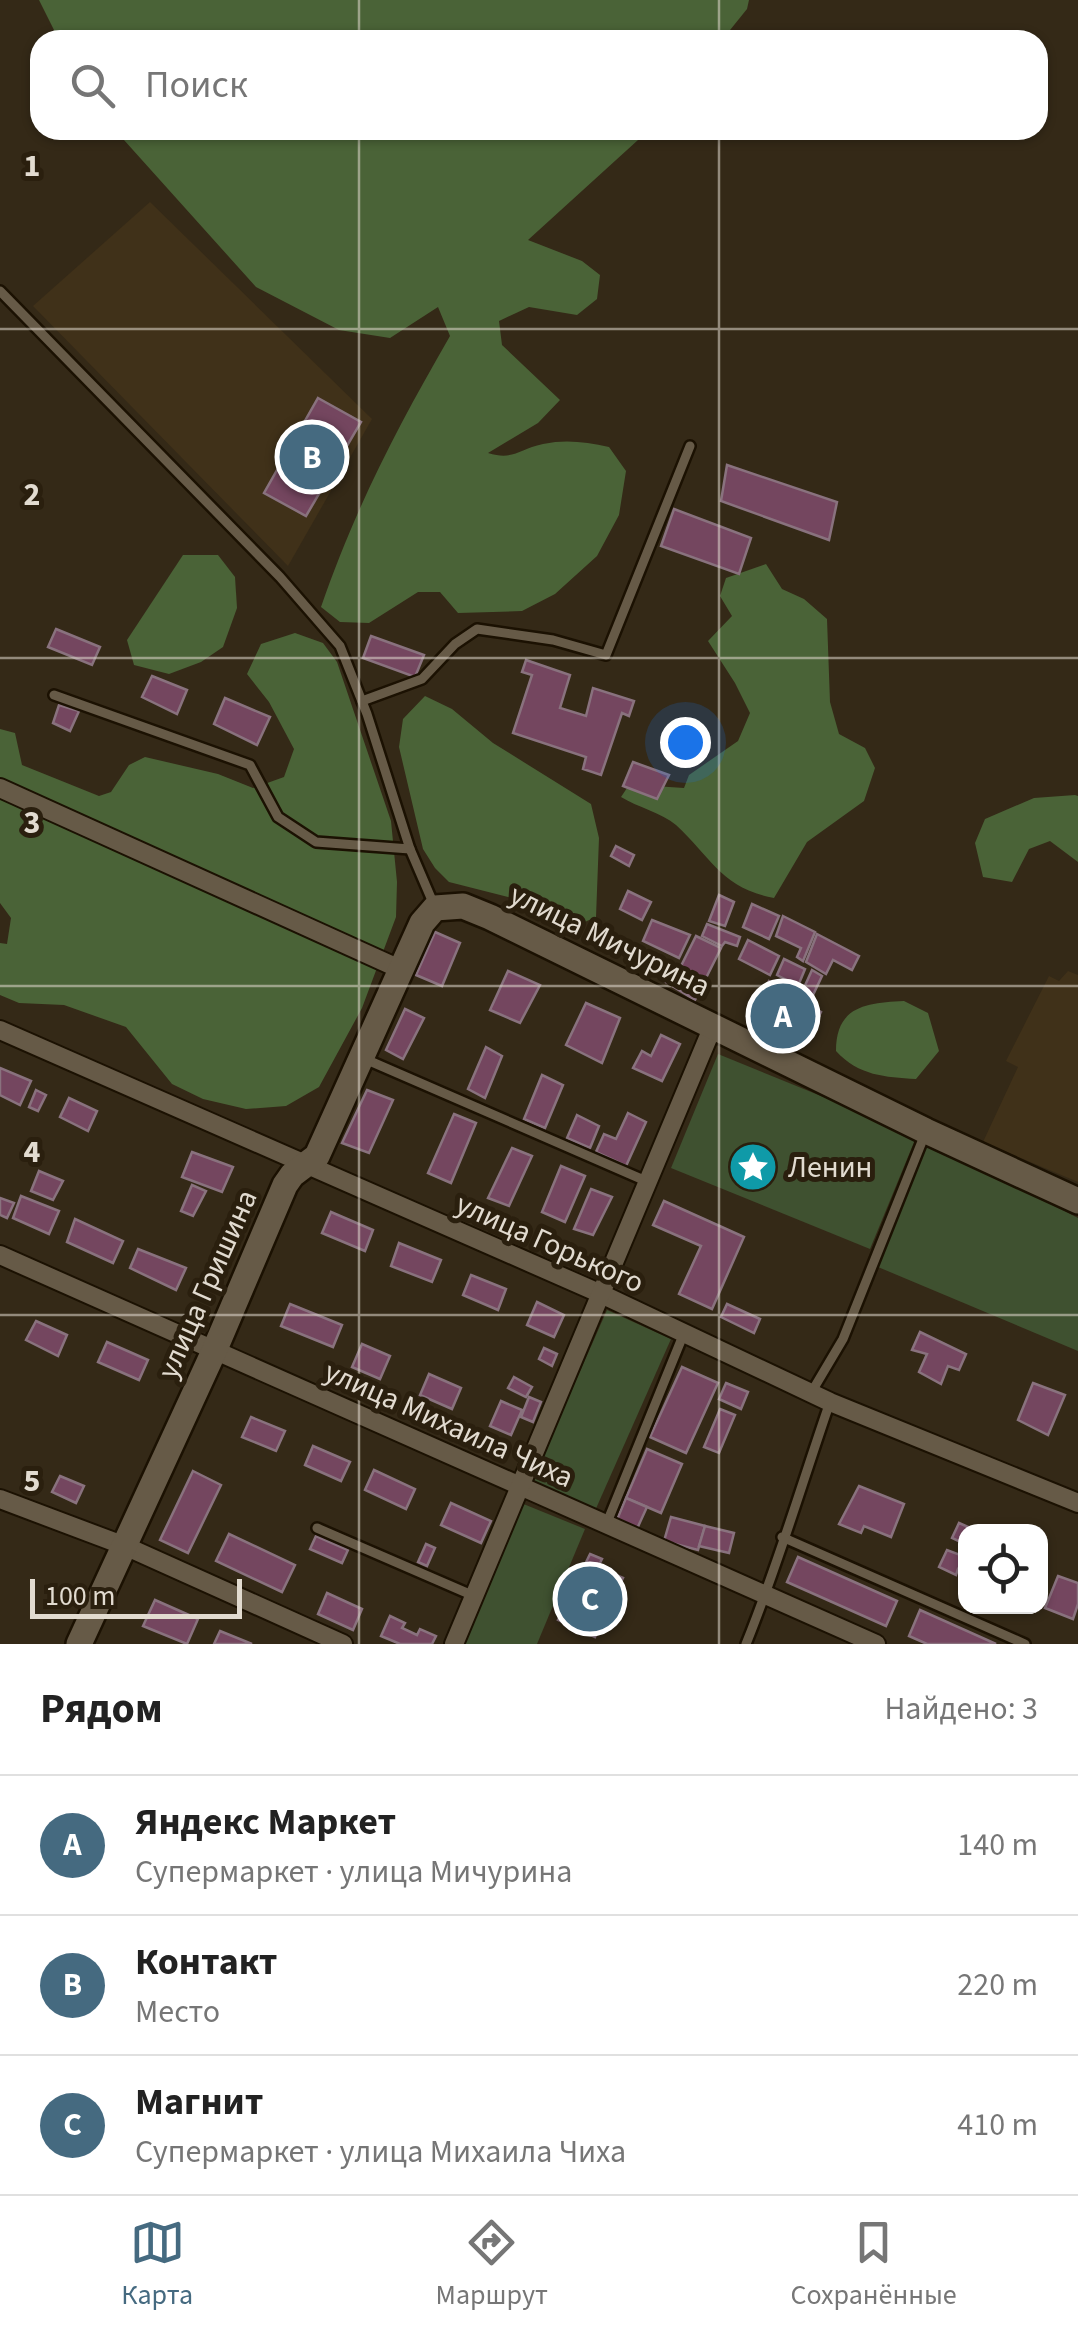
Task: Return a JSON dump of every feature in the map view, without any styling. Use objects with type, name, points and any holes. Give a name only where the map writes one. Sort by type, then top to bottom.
[{"type":"street","points":[[0,788],[402,970]]},
{"type":"street","name":"улица Мичурина","points":[[436,908],[463,906],[490,918],[1078,1202]]},
{"type":"street","name":"улица Гришина","points":[[79,1644],[216,1349],[286,1185],[292,1175],[317,1156],[422,923],[436,908]]},
{"type":"street","points":[[454,1644],[713,1026]]},
{"type":"street","name":"улица Горького","points":[[0,1030],[599,1293],[830,1402],[1078,1503]]},
{"type":"street","name":"улица Михаила Чиха","points":[[0,1255],[876,1644]]},
{"type":"street","points":[[0,1499],[124,1546],[342,1644]]},
{"type":"lane","points":[[0,291],[280,576],[340,646],[410,849],[436,908]]},
{"type":"lane","points":[[362,701],[422,679],[455,644],[477,629],[553,640],[606,655],[690,446]]},
{"type":"lane","points":[[54,695],[250,765],[278,816],[316,842],[410,849]]},
{"type":"lane","points":[[363,1058],[646,1181]]},
{"type":"lane","points":[[812,1394],[843,1338],[926,1131]]},
{"type":"lane","points":[[606,1525],[684,1334]]},
{"type":"lane","points":[[746,1644],[766,1596],[782,1537],[830,1402]]},
{"type":"lane","points":[[317,1528],[474,1596]]},
{"type":"lane","points":[[782,1537],[1025,1644]]},
{"type":"shaded area","points":[[150,202],[372,419],[288,566],[33,306]]},
{"type":"shaded area","points":[[1068,971],[1078,975],[1078,1182],[983,1142],[1018,1067],[1006,1061],[1049,976],[1059,981]]},
{"type":"green space","points":[[39,0],[749,0],[747,9],[730,30],[54,30]]},
{"type":"green space","points":[[124,140],[638,140],[528,240],[582,261],[600,275],[597,299],[577,315],[529,307],[499,321],[502,345],[560,400],[538,423],[488,453],[510,455],[560,442],[609,447],[626,471],[619,515],[597,556],[555,594],[522,611],[458,613],[440,592],[418,592],[369,623],[340,622],[321,607],[348,535],[412,403],[450,336],[438,307],[390,338],[339,330],[256,287]]},
{"type":"green space","points":[[183,555],[218,555],[235,577],[237,608],[223,647],[201,662],[169,674],[134,665],[127,640]]},
{"type":"green space","points":[[766,564],[782,589],[804,599],[827,619],[830,702],[839,734],[865,748],[875,768],[864,801],[807,842],[774,898],[741,887],[676,825],[621,797],[633,779],[654,786],[684,788],[689,775],[738,741],[750,713],[708,641],[732,616],[720,596],[726,578]]},
{"type":"green space","points":[[295,633],[323,643],[337,662],[391,821],[396,917],[362,1008],[319,1087],[286,1106],[246,1109],[203,1099],[172,1084],[126,1027],[64,1005],[19,1003],[0,995],[0,943],[7,944],[11,918],[0,903],[0,729],[15,733],[22,765],[99,796],[111,792],[129,765],[145,757],[218,774],[253,788],[284,777],[294,749],[269,702],[247,674],[261,644]]},
{"type":"green space","points":[[425,696],[452,709],[493,743],[591,804],[599,838],[596,917],[569,929],[516,899],[449,882],[435,868],[423,849],[399,747],[403,719]]},
{"type":"green space","points":[[1075,795],[1078,862],[1050,841],[1029,849],[1012,882],[983,877],[975,843],[985,819],[1034,798]]},
{"type":"green space","points":[[904,1001],[928,1013],[939,1051],[916,1079],[863,1070],[836,1051],[837,1036],[847,1016],[877,1003]]},
{"type":"green space","points":[[718,1054],[917,1135],[870,1249],[671,1168]]},
{"type":"green space","points":[[926,1141],[1078,1218],[1078,1351],[878,1267]]},
{"type":"green space","points":[[607,1310],[671,1339],[594,1513],[530,1485]]},
{"type":"green space","points":[[521,1503],[585,1529],[537,1644],[462,1644]]},
{"type":"building","points":[[318,398],[361,422],[306,516],[264,493]]},
{"type":"building","points":[[727,465],[837,502],[829,540],[721,501]]},
{"type":"building","points":[[674,509],[751,538],[739,574],[661,546]]},
{"type":"building","points":[[56,629],[100,647],[92,665],[48,647]]},
{"type":"building","points":[[371,636],[424,655],[415,677],[363,658]]},
{"type":"building","points":[[526,660],[570,675],[560,708],[586,716],[593,688],[634,701],[629,716],[622,713],[601,775],[583,769],[586,757],[513,733],[532,675],[522,672]]},
{"type":"building","points":[[152,676],[187,690],[177,714],[142,697]]},
{"type":"building","points":[[225,698],[270,717],[257,745],[214,724]]},
{"type":"building","points":[[59,705],[79,711],[70,731],[53,723]]},
{"type":"building","points":[[633,762],[669,775],[657,799],[623,786]]},
{"type":"building","points":[[616,846],[634,855],[629,866],[611,856]]},
{"type":"building","points":[[628,891],[651,902],[642,920],[620,909]]},
{"type":"building","points":[[719,895],[734,902],[725,926],[709,921]]},
{"type":"building","points":[[752,904],[779,916],[769,939],[743,927]]},
{"type":"building","points":[[783,916],[815,932],[803,961],[797,957],[801,948],[776,936]]},
{"type":"building","points":[[652,920],[690,935],[679,958],[643,941]]},
{"type":"building","points":[[707,924],[740,937],[737,946],[725,942],[722,946],[702,936]]},
{"type":"building","points":[[435,932],[460,943],[442,986],[416,975]]},
{"type":"building","points":[[817,934],[859,956],[852,970],[833,960],[826,974],[806,962]]},
{"type":"building","points":[[696,936],[721,948],[695,1000],[664,981],[672,963],[680,968]]},
{"type":"building","points":[[748,940],[779,956],[770,975],[739,959]]},
{"type":"building","points":[[784,959],[805,969],[798,986],[777,975]]},
{"type":"building","points":[[812,970],[822,976],[813,995],[803,990]]},
{"type":"building","points":[[508,971],[540,985],[520,1023],[490,1010]]},
{"type":"building","points":[[769,981],[821,1012],[806,1043],[755,1010]]},
{"type":"building","points":[[586,1003],[620,1018],[602,1063],[566,1045]]},
{"type":"building","points":[[405,1009],[424,1018],[403,1059],[386,1050]]},
{"type":"building","points":[[661,1035],[680,1044],[662,1081],[633,1068],[642,1051],[651,1056]]},
{"type":"building","points":[[486,1047],[502,1056],[485,1098],[468,1089]]},
{"type":"building","points":[[0,1068],[31,1081],[20,1105],[0,1095]]},
{"type":"building","points":[[542,1075],[563,1085],[545,1128],[524,1119]]},
{"type":"building","points":[[36,1090],[46,1095],[38,1111],[29,1107]]},
{"type":"building","points":[[367,1090],[393,1100],[369,1153],[342,1143]]},
{"type":"building","points":[[69,1098],[97,1111],[88,1131],[60,1117]]},
{"type":"building","points":[[628,1113],[646,1122],[626,1166],[596,1152],[604,1134],[616,1139]]},
{"type":"building","points":[[454,1114],[476,1123],[451,1183],[428,1173]]},
{"type":"building","points":[[577,1115],[599,1126],[590,1148],[567,1138]]},
{"type":"building","points":[[512,1148],[532,1156],[509,1206],[488,1198]]},
{"type":"building","points":[[192,1152],[233,1167],[222,1192],[182,1177]]},
{"type":"building","points":[[561,1166],[585,1176],[565,1222],[542,1212]]},
{"type":"building","points":[[39,1171],[63,1181],[53,1200],[31,1191]]},
{"type":"building","points":[[192,1185],[206,1191],[193,1216],[181,1211]]},
{"type":"building","points":[[591,1189],[612,1197],[593,1235],[574,1229]]},
{"type":"building","points":[[21,1196],[59,1211],[49,1234],[13,1218]]},
{"type":"building","points":[[0,1198],[14,1203],[7,1218],[0,1215]]},
{"type":"building","points":[[664,1201],[744,1237],[712,1309],[679,1294],[701,1246],[653,1225]]},
{"type":"building","points":[[331,1212],[373,1230],[365,1251],[322,1233]]},
{"type":"building","points":[[75,1219],[123,1241],[113,1263],[67,1242]]},
{"type":"building","points":[[399,1243],[441,1260],[432,1282],[391,1266]]},
{"type":"building","points":[[138,1249],[186,1268],[176,1290],[130,1268]]},
{"type":"building","points":[[471,1275],[506,1289],[498,1310],[463,1295]]},
{"type":"building","points":[[537,1302],[564,1315],[554,1337],[527,1325]]},
{"type":"building","points":[[290,1304],[342,1325],[333,1347],[281,1326]]},
{"type":"building","points":[[727,1304],[760,1319],[754,1333],[721,1317]]},
{"type":"building","points":[[36,1321],[67,1335],[58,1356],[26,1340]]},
{"type":"building","points":[[920,1332],[966,1354],[959,1370],[948,1366],[941,1384],[919,1372],[927,1354],[912,1350]]},
{"type":"building","points":[[107,1342],[148,1360],[139,1380],[98,1362]]},
{"type":"building","points":[[362,1344],[390,1356],[380,1379],[352,1367]]},
{"type":"building","points":[[544,1348],[557,1354],[552,1366],[539,1359]]},
{"type":"building","points":[[682,1367],[718,1383],[686,1453],[650,1437]]},
{"type":"building","points":[[429,1374],[461,1388],[452,1409],[420,1395]]},
{"type":"building","points":[[514,1377],[532,1387],[526,1397],[508,1388]]},
{"type":"building","points":[[726,1383],[748,1392],[741,1409],[719,1399]]},
{"type":"building","points":[[1033,1383],[1065,1395],[1048,1435],[1018,1420]]},
{"type":"building","points":[[529,1397],[541,1402],[533,1422],[521,1417]]},
{"type":"building","points":[[501,1401],[522,1410],[511,1435],[490,1426]]},
{"type":"building","points":[[720,1409],[735,1415],[719,1453],[704,1447]]},
{"type":"building","points":[[251,1417],[285,1431],[276,1451],[242,1437]]},
{"type":"building","points":[[313,1446],[350,1462],[341,1481],[305,1465]]},
{"type":"building","points":[[647,1449],[682,1464],[661,1513],[626,1498]]},
{"type":"building","points":[[374,1470],[415,1489],[406,1509],[365,1490]]},
{"type":"building","points":[[193,1471],[221,1485],[188,1553],[160,1540]]},
{"type":"building","points":[[60,1476],[84,1486],[76,1503],[52,1492]]},
{"type":"building","points":[[859,1486],[904,1504],[891,1537],[864,1526],[861,1533],[839,1524]]},
{"type":"building","points":[[626,1498],[647,1507],[636,1531],[616,1522]]},
{"type":"building","points":[[451,1503],[491,1521],[481,1543],[441,1525]]},
{"type":"building","points":[[671,1517],[705,1526],[698,1550],[664,1541]]},
{"type":"building","points":[[705,1526],[734,1533],[729,1553],[699,1546]]},
{"type":"building","points":[[229,1534],[295,1565],[282,1592],[216,1561]]},
{"type":"building","points":[[316,1536],[348,1550],[342,1563],[310,1549]]},
{"type":"building","points":[[426,1544],[435,1548],[427,1566],[418,1562]]},
{"type":"building","points":[[947,1550],[958,1554],[956,1575],[939,1567]]},
{"type":"building","points":[[590,1554],[602,1559],[598,1567],[623,1578],[595,1637],[558,1620]]},
{"type":"building","points":[[798,1557],[897,1601],[886,1626],[787,1582]]},
{"type":"building","points":[[1058,1576],[1078,1583],[1073,1619],[1048,1609]]},
{"type":"building","points":[[327,1593],[362,1609],[353,1630],[318,1614]]},
{"type":"building","points":[[155,1600],[198,1619],[187,1644],[143,1626]]},
{"type":"building","points":[[920,1610],[996,1644],[927,1644],[909,1636]]},
{"type":"building","points":[[390,1616],[417,1635],[420,1629],[436,1636],[432,1644],[400,1644],[381,1636]]},
{"type":"building","points":[[220,1631],[252,1644],[214,1644]]},
{"type":"place","name":"Контакт","points":[[312,457]]},
{"type":"place","name":"Яндекс Маркет","points":[[783,1016]]},
{"type":"place","name":"Ленин","points":[[753,1167]]},
{"type":"place","name":"Магнит","points":[[590,1599]]}]
